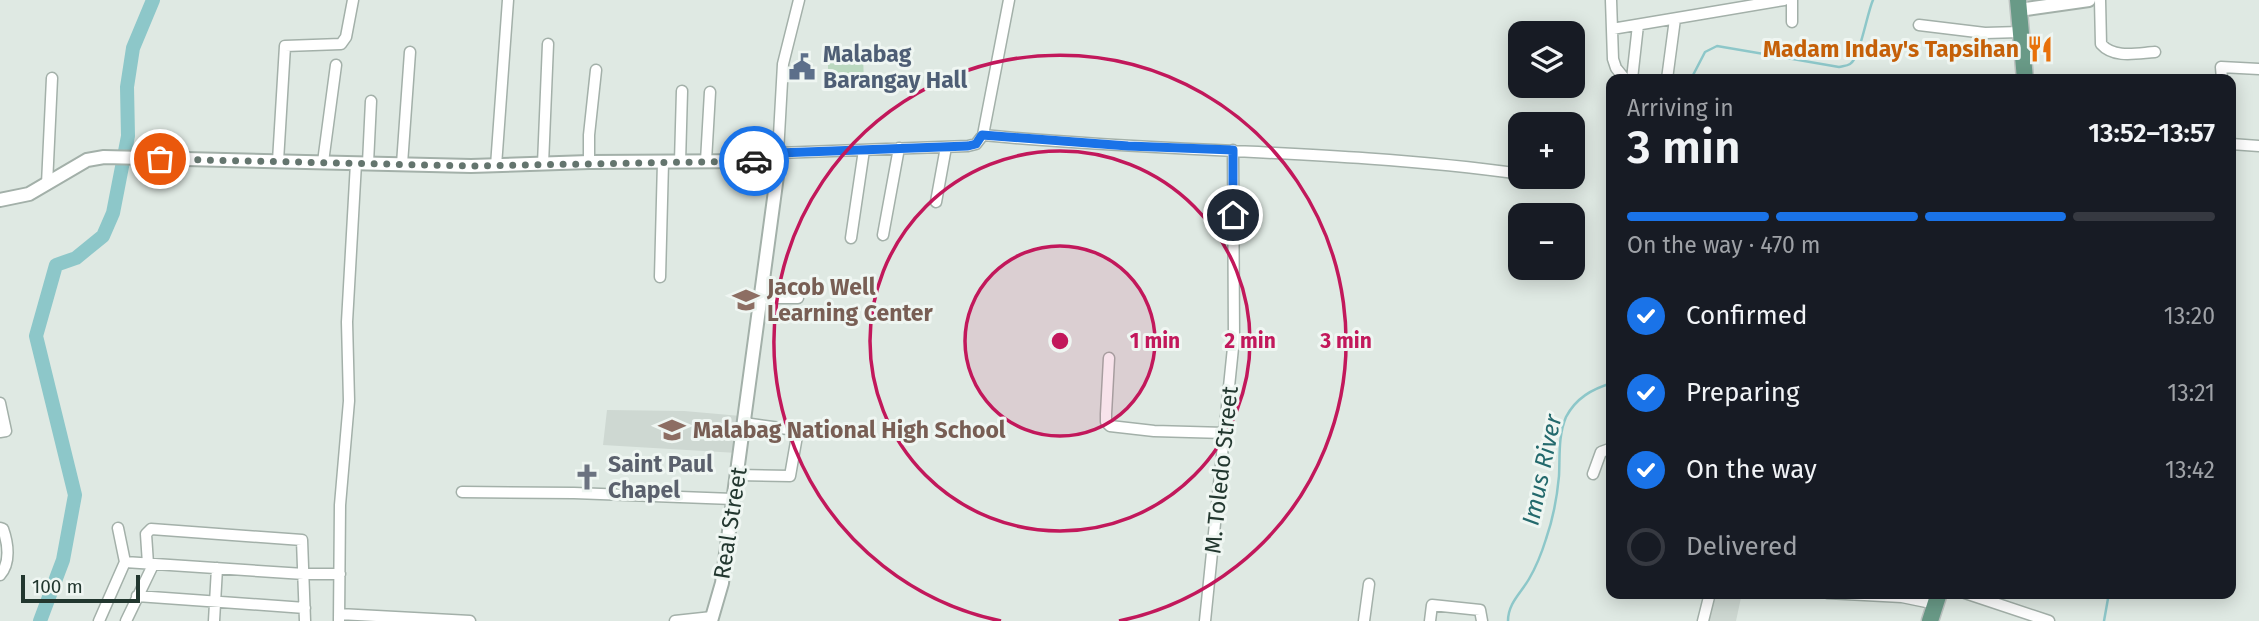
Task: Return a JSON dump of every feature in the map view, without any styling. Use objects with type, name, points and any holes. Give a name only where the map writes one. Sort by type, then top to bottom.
[{"type":"main road","points":[[2023,3],[2020,32],[2025,74]]},
{"type":"main road","points":[[2023,3],[2026,74]]},
{"type":"main road","points":[[1930,621],[1938,599]]},
{"type":"street","points":[[278,161],[285,46],[341,44],[346,37],[353,0]]},
{"type":"street","points":[[496,166],[508,0]]},
{"type":"street","points":[[776,157],[783,64],[799,0]]},
{"type":"street","points":[[0,200],[29,194],[87,160],[104,157],[496,166],[706,161],[976,144],[982,135],[1009,0]]},
{"type":"street","points":[[1611,0],[1613,60],[1621,74]]},
{"type":"street","points":[[1612,29],[1784,0]]},
{"type":"street","points":[[1792,0],[1792,22]]},
{"type":"street","points":[[2023,3],[2089,0]]},
{"type":"street","points":[[2100,0],[2101,44],[2105,49],[2122,54],[2155,52]]},
{"type":"street","points":[[1668,74],[1675,19]]},
{"type":"street","points":[[1633,74],[1639,25]]},
{"type":"street","points":[[1919,25],[1986,33],[2020,32]]},
{"type":"street","points":[[543,164],[548,44]]},
{"type":"street","points":[[402,164],[410,52]]},
{"type":"street","points":[[323,162],[336,65]]},
{"type":"street","points":[[2222,74],[2221,67],[2259,69]]},
{"type":"street","points":[[589,162],[596,70]]},
{"type":"street","points":[[47,184],[52,78]]},
{"type":"street","points":[[680,162],[682,91]]},
{"type":"street","points":[[706,161],[710,92]]},
{"type":"street","points":[[371,101],[362,163],[347,322],[349,401],[340,505],[339,618],[470,621]]},
{"type":"street","points":[[982,135],[1436,163],[1508,172]]},
{"type":"street","points":[[2236,144],[2259,146]]},
{"type":"street","points":[[936,202],[946,147]]},
{"type":"street","points":[[883,235],[899,148]]},
{"type":"street","points":[[851,238],[864,150]]},
{"type":"street","name":"M. Toledo Street","points":[[1205,621],[1235,322],[1233,150]]},
{"type":"street","name":"Real Street","points":[[712,619],[722,583],[737,475],[777,176],[776,157]]},
{"type":"street","points":[[660,276],[663,162]]},
{"type":"street","points":[[761,298],[798,298]]},
{"type":"street","points":[[1109,358],[1106,414],[1110,426],[1225,433]]},
{"type":"street","points":[[0,403],[6,431],[0,432]]},
{"type":"street","points":[[737,475],[790,476],[797,436],[788,429],[744,423]]},
{"type":"street","points":[[1593,474],[1601,452],[1606,450]]},
{"type":"street","points":[[462,492],[575,492],[733,499]]},
{"type":"street","points":[[0,528],[3,529],[9,544],[4,570],[0,575]]},
{"type":"street","points":[[99,621],[125,562],[118,528]]},
{"type":"street","points":[[126,621],[151,564],[146,534],[151,529],[302,540],[305,621]]},
{"type":"street","points":[[125,562],[340,574]]},
{"type":"street","points":[[214,621],[217,568]]},
{"type":"street","points":[[1364,621],[1369,584]]},
{"type":"street","points":[[138,596],[305,608]]},
{"type":"street","points":[[1703,621],[1708,599]]},
{"type":"street","points":[[1983,599],[2049,621]]},
{"type":"street","points":[[1430,621],[1432,605],[1480,610],[1482,621]]},
{"type":"street","points":[[675,621],[712,619]]},
{"type":"shaded area","name":"Malabag National High School","points":[[607,410],[684,411],[741,416],[737,453],[603,445]]},
{"type":"shaded area","points":[[1711,599],[1741,599],[1736,621],[1707,621]]},
{"type":"green space","points":[[828,56],[863,56],[864,83],[828,84]]},
{"type":"waterway","points":[[40,621],[63,560],[75,495],[36,336],[56,265],[76,258],[103,236],[113,213],[128,136],[127,87],[133,48],[153,0]]},
{"type":"waterway","name":"Imus River","points":[[1694,74],[1705,52],[1717,46],[1839,67],[1849,65],[1857,53],[1873,0]]},
{"type":"waterway","name":"Imus River","points":[[1508,621],[1513,603],[1529,579],[1543,549],[1551,524],[1558,484],[1563,424],[1585,395],[1606,385]]},
{"type":"waterway","points":[[2104,621],[2108,599]]},
{"type":"way so far","points":[[160,159],[471,166],[754,161]]},
{"type":"place","name":"Madam Inday's Tapsihan","points":[[2040,49]]},
{"type":"place","name":"Malabag Barangay Hall","points":[[802,67]]},
{"type":"place","name":"Jacob Well Learning Center","points":[[746,300]]},
{"type":"place","name":"Malabag National High School","points":[[672,430]]},
{"type":"place","name":"Saint Paul Chapel","points":[[587,477]]},
{"type":"route","points":[[754,161],[774,161],[778,153],[968,146],[976,144],[982,135],[1128,146],[1233,150],[1233,215]]}]
